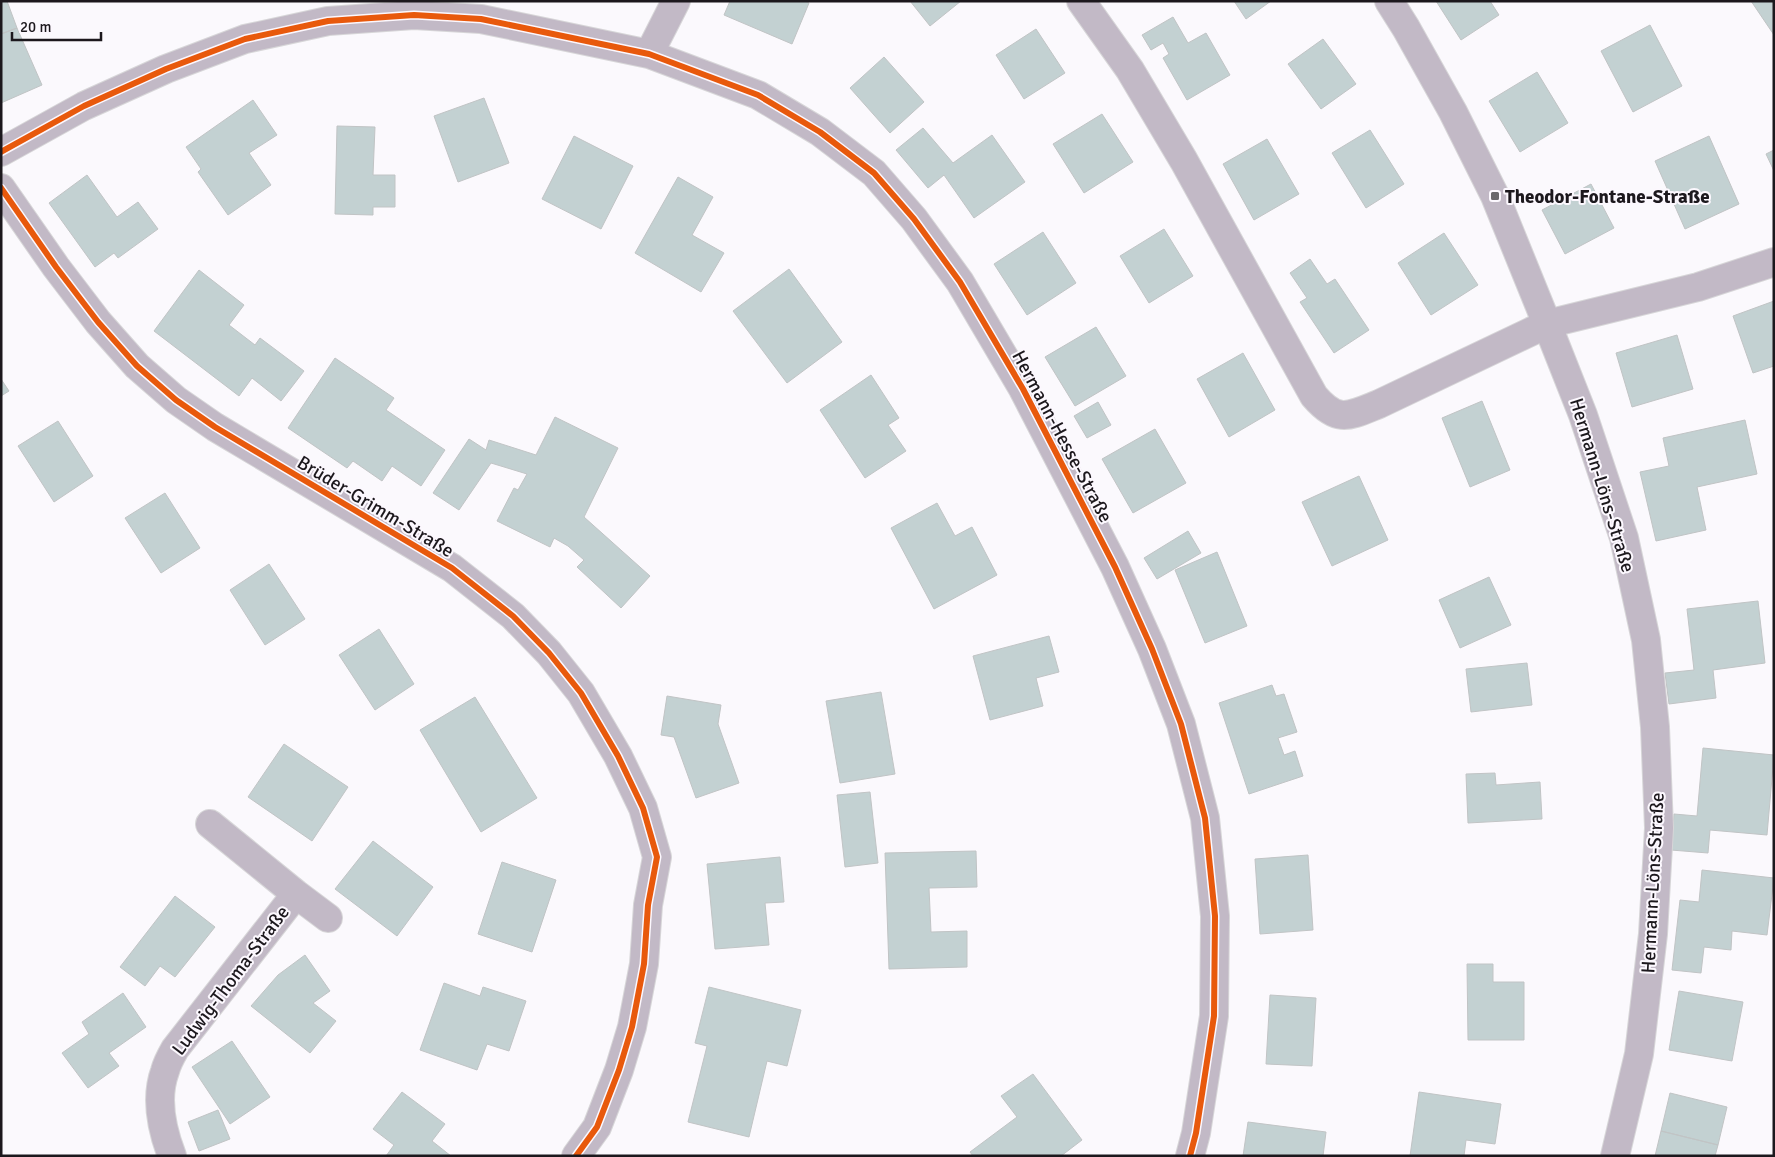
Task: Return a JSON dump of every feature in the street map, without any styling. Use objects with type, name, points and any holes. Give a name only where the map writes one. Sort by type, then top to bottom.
[{"type":"street","points":[[650,54],[676,1]]},
{"type":"street","points":[[1081,1],[1130,70],[1184,161],[1314,396],[1331,413],[1345,416],[1373,407],[1547,324],[1698,287],[1774,262]]},
{"type":"street","name":"Hermann-Löns-Straße","points":[[1389,1],[1411,36],[1453,112],[1495,196],[1584,415],[1624,538],[1646,640],[1655,727],[1659,828],[1653,934],[1639,1054],[1615,1156]]},
{"type":"street","name":"Hermann-Hesse-Straße","points":[[1,152],[84,106],[166,68],[245,39],[328,21],[414,15],[481,19],[650,54],[758,95],[820,132],[874,173],[914,219],[960,282],[1023,389],[1115,567],[1152,649],[1181,724],[1205,818],[1216,916],[1214,1016],[1196,1133],[1190,1156]]},
{"type":"street","name":"Brüder-Grimm-Straße","points":[[1,188],[56,268],[98,322],[137,366],[176,400],[215,427],[452,568],[513,616],[549,653],[581,693],[618,756],[643,808],[656,858],[648,905],[644,964],[632,1027],[620,1070],[597,1127],[576,1156]]},
{"type":"street","name":"Ludwig-Thoma-Straße","points":[[210,824],[328,918]]},
{"type":"street","name":"Ludwig-Thoma-Straße","points":[[172,1156],[161,1110],[161,1090],[164,1071],[174,1049],[296,894]]},
{"type":"building","points":[[1,1],[7,1],[17,28],[1,34]]},
{"type":"building","points":[[730,1],[805,1],[809,3],[792,44],[724,15]]},
{"type":"building","points":[[910,1],[961,1],[930,26]]},
{"type":"building","points":[[1234,1],[1271,1],[1246,19]]},
{"type":"building","points":[[1436,1],[1490,1],[1499,15],[1461,40]]},
{"type":"building","points":[[1751,1],[1774,1],[1774,35]]},
{"type":"building","points":[[1173,17],[1188,43],[1206,33],[1230,75],[1187,100],[1163,58],[1169,54],[1163,43],[1151,50],[1142,35]]},
{"type":"building","points":[[1650,25],[1682,86],[1633,112],[1601,51]]},
{"type":"building","points":[[17,28],[42,85],[1,103],[1,34]]},
{"type":"building","points":[[1036,29],[1065,73],[1024,99],[996,55]]},
{"type":"building","points":[[1323,39],[1356,84],[1321,109],[1288,64]]},
{"type":"building","points":[[884,57],[924,102],[890,133],[850,88]]},
{"type":"building","points":[[1537,72],[1568,123],[1520,152],[1489,101]]},
{"type":"building","points":[[484,98],[509,163],[458,182],[434,116]]},
{"type":"building","points":[[253,100],[277,135],[249,153],[271,185],[228,215],[198,172],[201,169],[186,147]]},
{"type":"building","points":[[1102,114],[1133,162],[1084,193],[1053,144]]},
{"type":"building","points":[[337,126],[375,127],[373,175],[395,175],[395,207],[373,207],[373,215],[335,214]]},
{"type":"building","points":[[923,128],[953,163],[992,135],[1025,182],[974,218],[944,175],[928,188],[896,150]]},
{"type":"building","points":[[1370,130],[1404,184],[1366,208],[1332,153]]},
{"type":"building","points":[[574,136],[633,166],[601,229],[542,199]]},
{"type":"building","points":[[1709,136],[1739,204],[1685,229],[1655,161]]},
{"type":"building","points":[[1267,139],[1299,194],[1254,220],[1223,164]]},
{"type":"building","points":[[1774,150],[1774,171],[1766,154]]},
{"type":"building","points":[[87,175],[117,217],[138,202],[158,229],[118,258],[114,253],[95,267],[49,203]]},
{"type":"building","points":[[678,177],[713,197],[692,235],[724,253],[701,292],[635,253]]},
{"type":"building","points":[[1591,184],[1614,228],[1565,254],[1542,210]]},
{"type":"building","points":[[1164,229],[1193,276],[1149,303],[1120,256]]},
{"type":"building","points":[[1043,232],[1076,283],[1027,315],[994,264]]},
{"type":"building","points":[[1444,233],[1478,285],[1431,315],[1398,263]]},
{"type":"building","points":[[1310,259],[1327,284],[1335,279],[1369,330],[1334,353],[1300,302],[1307,298],[1290,273]]},
{"type":"building","points":[[789,269],[842,342],[787,383],[733,311]]},
{"type":"building","points":[[199,270],[244,305],[229,325],[255,345],[260,338],[304,371],[281,401],[252,378],[239,396],[154,331]]},
{"type":"building","points":[[1774,301],[1774,366],[1753,373],[1733,316]]},
{"type":"building","points":[[1096,327],[1126,376],[1075,406],[1045,357]]},
{"type":"building","points":[[1677,335],[1693,389],[1632,407],[1616,353]]},
{"type":"building","points":[[1243,353],[1275,410],[1229,437],[1197,379]]},
{"type":"building","points":[[335,358],[394,398],[386,410],[445,450],[421,486],[392,466],[382,481],[353,461],[347,468],[288,428]]},
{"type":"building","points":[[871,375],[899,418],[888,425],[906,451],[865,478],[820,410]]},
{"type":"building","points":[[1,379],[9,391],[1,396]]},
{"type":"building","points":[[1482,401],[1510,470],[1470,487],[1442,418]]},
{"type":"building","points":[[1098,402],[1111,425],[1087,438],[1074,416]]},
{"type":"building","points":[[555,417],[618,448],[584,517],[650,576],[621,608],[577,567],[584,560],[568,546],[554,538],[550,547],[497,521],[514,488],[518,490],[527,474],[491,463],[459,510],[433,493],[469,439],[486,450],[489,440],[536,455]]},
{"type":"building","points":[[1745,420],[1757,474],[1697,487],[1706,530],[1656,541],[1640,472],[1669,466],[1663,438]]},
{"type":"building","points":[[58,421],[93,476],[54,502],[18,446]]},
{"type":"building","points":[[1155,429],[1186,483],[1133,513],[1102,459]]},
{"type":"building","points":[[1359,476],[1388,540],[1332,566],[1302,502]]},
{"type":"building","points":[[165,493],[200,548],[161,573],[125,518]]},
{"type":"building","points":[[937,503],[955,536],[972,527],[997,575],[934,609],[891,528]]},
{"type":"building","points":[[1188,531],[1201,553],[1157,579],[1144,558]]},
{"type":"building","points":[[1217,552],[1247,626],[1205,643],[1175,570]]},
{"type":"building","points":[[269,564],[305,619],[265,645],[230,590]]},
{"type":"building","points":[[1489,577],[1511,625],[1460,648],[1439,600]]},
{"type":"building","points":[[1758,601],[1765,663],[1713,670],[1716,698],[1669,704],[1665,673],[1694,670],[1687,609]]},
{"type":"building","points":[[379,629],[414,684],[375,710],[339,655]]},
{"type":"building","points":[[1049,636],[1059,672],[1036,678],[1043,706],[990,720],[973,656]]},
{"type":"building","points":[[1527,663],[1532,705],[1471,712],[1466,669]]},
{"type":"building","points":[[1272,685],[1276,696],[1284,694],[1297,732],[1278,738],[1284,755],[1295,751],[1303,776],[1249,794],[1219,703]]},
{"type":"building","points":[[881,692],[895,774],[840,783],[826,701]]},
{"type":"building","points":[[667,696],[721,705],[718,724],[739,783],[696,798],[674,737],[661,735]]},
{"type":"building","points":[[475,697],[537,798],[481,832],[420,730]]},
{"type":"building","points":[[284,744],[348,787],[312,841],[248,797]]},
{"type":"building","points":[[1703,748],[1774,755],[1767,835],[1710,830],[1708,853],[1671,850],[1674,814],[1697,816]]},
{"type":"building","points":[[1495,773],[1496,785],[1540,782],[1542,819],[1468,823],[1466,774]]},
{"type":"building","points":[[870,792],[878,863],[845,867],[837,795]]},
{"type":"building","points":[[373,841],[433,887],[397,936],[335,889]]},
{"type":"building","points":[[976,851],[977,887],[929,888],[931,932],[967,931],[967,967],[889,969],[885,853]]},
{"type":"building","points":[[1308,855],[1313,930],[1260,934],[1255,859]]},
{"type":"building","points":[[780,857],[784,902],[765,903],[769,945],[715,949],[707,864]]},
{"type":"building","points":[[502,862],[556,880],[532,952],[478,934]]},
{"type":"building","points":[[1702,870],[1774,878],[1767,935],[1732,931],[1731,950],[1704,947],[1701,973],[1672,970],[1680,900],[1699,902]]},
{"type":"building","points":[[175,896],[215,927],[175,977],[160,966],[145,986],[120,967]]},
{"type":"building","points":[[305,955],[330,991],[313,1003],[336,1021],[310,1053],[251,1006],[278,975]]},
{"type":"building","points":[[1467,964],[1493,964],[1493,982],[1524,982],[1524,1040],[1468,1040]]},
{"type":"building","points":[[444,983],[480,996],[483,987],[526,1001],[509,1051],[487,1044],[477,1070],[420,1050]]},
{"type":"building","points":[[709,987],[801,1010],[787,1066],[767,1061],[749,1137],[688,1122],[707,1046],[695,1043]]},
{"type":"building","points":[[1679,991],[1743,1002],[1732,1061],[1669,1050]]},
{"type":"building","points":[[123,993],[146,1027],[109,1053],[119,1066],[88,1088],[62,1053],[89,1034],[82,1022]]},
{"type":"building","points":[[1270,995],[1316,998],[1312,1066],[1266,1064]]},
{"type":"building","points":[[232,1041],[270,1097],[230,1124],[192,1067]]},
{"type":"building","points":[[1033,1074],[1082,1140],[1061,1156],[973,1156],[970,1152],[1017,1117],[1001,1096]]},
{"type":"building","points":[[402,1092],[445,1124],[432,1141],[451,1156],[386,1156],[394,1145],[373,1129]]},
{"type":"building","points":[[1419,1092],[1501,1104],[1495,1144],[1466,1140],[1464,1156],[1410,1156]]},
{"type":"building","points":[[1670,1093],[1727,1107],[1718,1145],[1661,1131]]},
{"type":"building","points":[[218,1110],[230,1139],[199,1151],[188,1122]]},
{"type":"building","points":[[1248,1122],[1326,1132],[1323,1156],[1243,1156]]},
{"type":"building","points":[[1661,1131],[1718,1145],[1715,1156],[1655,1156]]},
{"type":"cycle path","points":[[1,152],[84,106],[166,69],[245,39],[328,21],[414,15],[481,19],[649,54],[758,95],[820,132],[874,173],[914,219],[960,282],[1023,389],[1115,567],[1152,649],[1181,724],[1205,818],[1215,916],[1214,1016],[1196,1133],[1190,1156]]},
{"type":"cycle path","points":[[1,188],[56,267],[98,322],[137,366],[176,400],[215,427],[452,568],[513,616],[549,653],[581,693],[618,756],[643,808],[657,857],[648,905],[644,964],[632,1027],[619,1070],[597,1127],[576,1156]]},
{"type":"place","name":"Theodor-Fontane-Straße","points":[[1495,196]]}]
